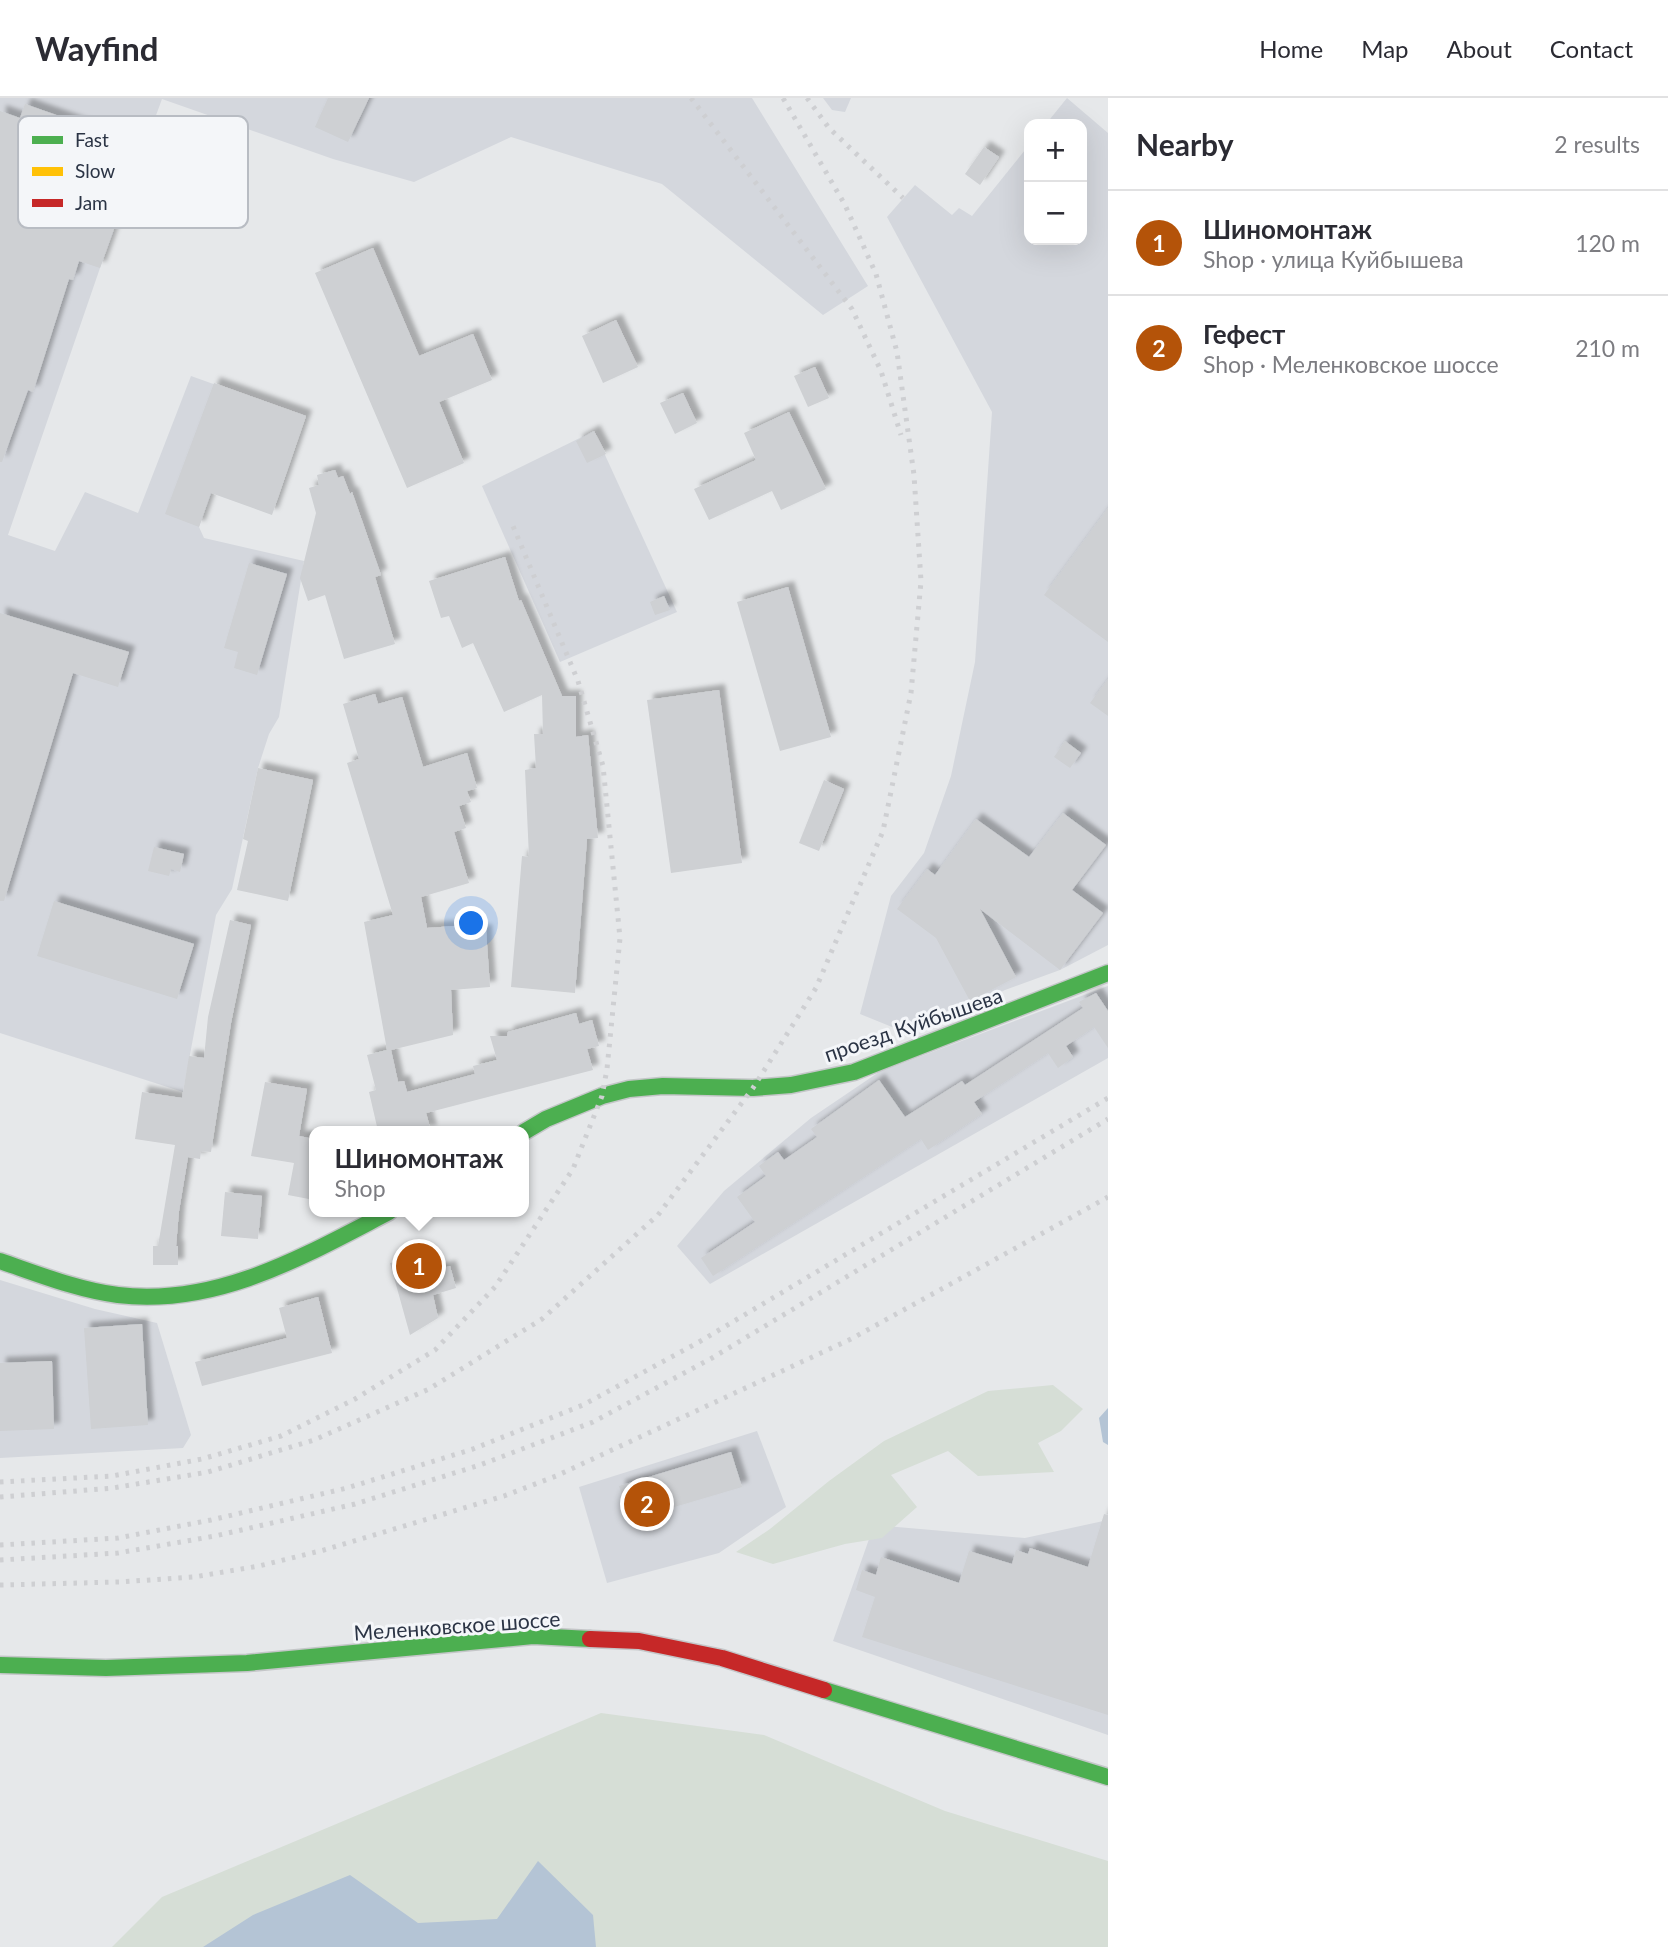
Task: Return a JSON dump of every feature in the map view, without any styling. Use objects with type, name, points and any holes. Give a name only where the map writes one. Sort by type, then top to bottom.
[{"type":"main road","name":"проезд Куйбышева","points":[[529,1130],[568,1110],[629,1089],[663,1086],[753,1088],[791,1085],[854,1072],[1108,973]]},
{"type":"main road","points":[[0,1261],[77,1286],[117,1295],[143,1298],[210,1292],[254,1279],[379,1217]]},
{"type":"main road","name":"Меленковское шоссе","points":[[0,1665],[106,1668],[247,1663],[533,1636],[639,1641],[722,1658],[1108,1777]]},
{"type":"shaded area","points":[[0,98],[752,98],[868,286],[823,315],[662,184],[511,137],[414,182],[333,159],[248,129],[248,116],[210,116],[162,99],[156,116],[18,116],[18,228],[115,228],[8,535],[55,551],[85,492],[138,513],[191,376],[247,396],[199,527],[204,538],[304,561],[279,717],[269,734],[258,768],[232,889],[216,915],[183,1092],[0,1033]]},
{"type":"shaded area","points":[[823,98],[851,98],[845,112],[832,110]]},
{"type":"shaded area","points":[[1067,98],[1108,133],[1108,945],[1060,970],[1005,990],[966,1009],[902,1031],[860,1014],[891,896],[924,853],[951,776],[975,662],[992,412],[887,217],[915,185],[952,215],[959,208],[972,216],[1024,151],[1024,245],[1087,245],[1087,119],[1050,119]]},
{"type":"shaded area","points":[[594,431],[677,612],[560,662],[482,486]]},
{"type":"shaded area","points":[[1108,986],[1108,1058],[710,1284],[677,1246],[724,1191],[811,1118],[879,1072]]},
{"type":"shaded area","points":[[0,1280],[95,1309],[157,1323],[191,1435],[183,1448],[0,1458]]},
{"type":"shaded area","points":[[1053,1385],[1083,1409],[1061,1431],[1038,1443],[1054,1472],[978,1476],[948,1451],[891,1475],[917,1507],[882,1538],[845,1544],[773,1564],[736,1552],[884,1441],[988,1391]]},
{"type":"shaded area","points":[[757,1431],[786,1507],[719,1553],[607,1583],[579,1487]]},
{"type":"shaded area","points":[[1108,1520],[1108,1735],[833,1641],[874,1525],[1025,1538]]},
{"type":"shaded area","points":[[601,1713],[764,1735],[945,1811],[1108,1861],[1108,1947],[112,1947],[162,1897]]},
{"type":"water","points":[[1108,1408],[1108,1445],[1103,1442],[1099,1418]]},
{"type":"water","points":[[538,1861],[593,1915],[596,1947],[203,1947],[253,1915],[350,1875],[418,1923],[497,1919]]},
{"type":"building","points":[[328,98],[369,98],[348,142],[315,127]]},
{"type":"building","points":[[25,104],[59,116],[21,116]]},
{"type":"building","points":[[0,111],[18,117],[18,228],[114,228],[100,268],[79,261],[73,280],[69,279],[33,392],[28,390],[2,462],[0,462]]},
{"type":"building","points":[[984,147],[999,157],[980,185],[965,174]]},
{"type":"building","points":[[373,248],[419,356],[473,334],[492,380],[439,402],[464,463],[407,488],[315,273]]},
{"type":"building","points":[[616,320],[638,367],[603,383],[582,336]]},
{"type":"building","points":[[815,367],[829,398],[808,407],[794,376]]},
{"type":"building","points":[[214,383],[306,416],[272,515],[211,493],[199,527],[165,514]]},
{"type":"building","points":[[683,393],[697,423],[675,434],[660,403]]},
{"type":"building","points":[[789,412],[826,489],[781,510],[772,491],[709,520],[694,489],[756,460],[744,433]]},
{"type":"building","points":[[594,431],[606,454],[587,463],[576,441]]},
{"type":"building","points":[[335,470],[338,478],[343,476],[350,494],[352,492],[381,575],[375,577],[395,644],[344,659],[325,595],[308,601],[300,578],[316,513],[309,488],[319,485],[317,475]]},
{"type":"building","points":[[1108,508],[1108,642],[1044,595]]},
{"type":"building","points":[[505,557],[519,601],[521,600],[562,696],[576,696],[576,737],[588,735],[598,838],[587,839],[575,993],[511,987],[522,856],[529,857],[525,770],[536,768],[534,734],[543,734],[542,695],[504,712],[473,643],[462,648],[449,616],[441,618],[429,581]]},
{"type":"building","points":[[249,563],[287,574],[257,675],[234,668],[238,652],[224,648]]},
{"type":"building","points":[[788,587],[831,737],[780,751],[737,602]]},
{"type":"building","points":[[664,596],[670,610],[655,615],[650,602]]},
{"type":"building","points":[[0,613],[129,652],[118,687],[73,673],[4,901],[0,901]]},
{"type":"building","points":[[1108,679],[1108,716],[1090,703]]},
{"type":"building","points":[[719,690],[742,863],[671,873],[647,700]]},
{"type":"building","points":[[375,694],[378,704],[402,697],[423,767],[467,753],[477,788],[467,791],[471,802],[459,806],[466,828],[454,832],[469,883],[421,897],[427,928],[469,925],[469,932],[486,930],[490,987],[451,990],[453,1035],[391,1050],[398,1082],[404,1081],[407,1092],[475,1074],[473,1066],[497,1060],[490,1036],[507,1036],[508,1032],[576,1013],[579,1024],[592,1020],[599,1046],[587,1049],[593,1070],[426,1113],[430,1126],[377,1126],[369,1092],[376,1090],[367,1055],[387,1050],[364,922],[393,915],[347,763],[359,759],[343,704]]},
{"type":"building","points":[[1065,741],[1081,753],[1070,768],[1054,757]]},
{"type":"building","points":[[258,768],[313,780],[288,901],[237,890],[248,841],[243,839]]},
{"type":"building","points":[[824,780],[844,789],[819,851],[799,843]]},
{"type":"building","points":[[1063,813],[1106,845],[1072,890],[1103,913],[1060,970],[980,909],[1016,977],[970,1001],[936,938],[897,909],[927,869],[935,875],[976,819],[1029,857]]},
{"type":"building","points":[[154,847],[184,854],[180,872],[171,869],[169,876],[148,871]]},
{"type":"building","points":[[54,901],[194,944],[177,999],[37,956]]},
{"type":"building","points":[[230,920],[251,925],[231,1023],[211,1152],[201,1151],[200,1159],[188,1157],[179,1211],[176,1246],[178,1265],[153,1265],[153,1246],[158,1246],[175,1145],[135,1139],[142,1092],[182,1098],[189,1056],[204,1058],[208,1017]]},
{"type":"building","points":[[1096,993],[1108,1011],[1108,1048],[1094,1027],[1066,1046],[1073,1057],[1058,1068],[1048,1053],[974,1102],[982,1114],[928,1150],[921,1139],[713,1276],[701,1258],[755,1222],[737,1197],[766,1176],[759,1166],[778,1152],[784,1160],[817,1137],[811,1129],[879,1080],[905,1117],[962,1081],[965,1085],[1083,1008],[1079,1002]]},
{"type":"building","points":[[265,1082],[307,1089],[299,1136],[309,1138],[309,1199],[288,1195],[294,1163],[251,1156]]},
{"type":"building","points":[[225,1192],[262,1196],[258,1239],[221,1236]]},
{"type":"building","points":[[429,1255],[432,1271],[450,1266],[456,1288],[433,1295],[438,1318],[410,1335],[390,1263]]},
{"type":"building","points":[[318,1297],[332,1353],[202,1386],[195,1362],[287,1338],[279,1308]]},
{"type":"building","points":[[142,1324],[148,1425],[91,1429],[84,1328]]},
{"type":"building","points":[[52,1361],[54,1429],[0,1431],[0,1363]]},
{"type":"building","points":[[731,1452],[742,1487],[630,1520],[619,1486]]},
{"type":"building","points":[[1104,1514],[1108,1515],[1108,1715],[862,1637],[875,1597],[856,1590],[862,1570],[876,1575],[881,1557],[959,1583],[969,1551],[1012,1564],[1016,1550],[1028,1554],[1030,1548],[1088,1567]]},
{"type":"railway","points":[[691,98],[852,309],[881,371],[901,435]]},
{"type":"railway","points":[[0,1497],[113,1488],[208,1472],[314,1440],[429,1389],[542,1319],[658,1215],[753,1088],[816,988],[883,831],[911,693],[921,581],[914,475],[897,352],[876,274],[845,205],[783,98]]},
{"type":"railway","points":[[807,98],[829,128],[903,198]]},
{"type":"railway","points":[[0,1482],[112,1476],[202,1459],[281,1436],[355,1399],[435,1350],[495,1287],[573,1169],[602,1096],[620,938],[603,766],[578,681],[513,526]]},
{"type":"railway","points":[[0,1545],[118,1538],[211,1520],[347,1488],[473,1449],[583,1405],[699,1342],[1108,1098]]},
{"type":"railway","points":[[0,1560],[118,1553],[215,1536],[355,1504],[480,1465],[593,1422],[712,1358],[1108,1119]]},
{"type":"railway","points":[[0,1585],[194,1577],[259,1566],[324,1550],[504,1496],[556,1476],[851,1339],[1108,1197]]},
{"type":"traffic: fast","points":[[529,1129],[546,1119],[602,1096],[629,1089],[663,1086],[753,1088],[791,1085],[854,1072],[1108,973]]},
{"type":"traffic: fast","points":[[0,1261],[103,1293],[155,1297],[190,1293],[225,1286],[292,1261],[379,1217]]},
{"type":"traffic: fast","points":[[0,1665],[106,1668],[247,1663],[533,1636],[590,1639]]},
{"type":"traffic: fast","points":[[824,1690],[1108,1777]]},
{"type":"traffic: jam","points":[[590,1639],[639,1641],[722,1658],[824,1690]]},
{"type":"place","name":"Шиномонтаж","points":[[419,1266]]},
{"type":"place","name":"Гефест","points":[[647,1504]]}]
